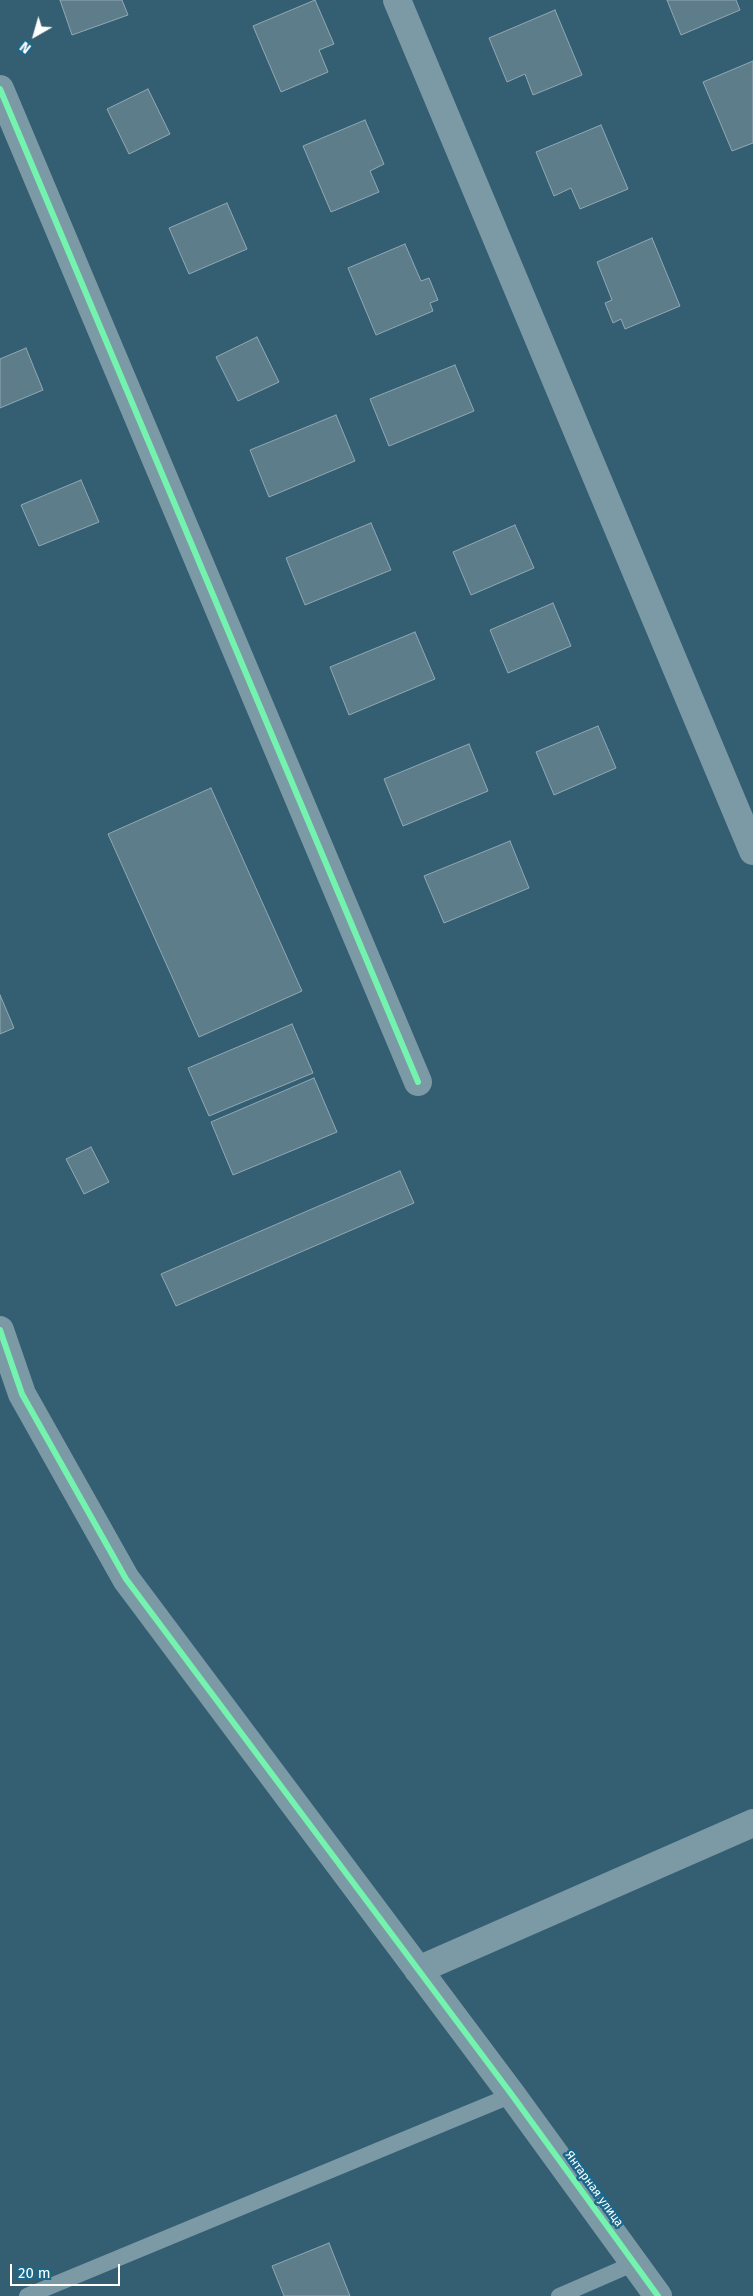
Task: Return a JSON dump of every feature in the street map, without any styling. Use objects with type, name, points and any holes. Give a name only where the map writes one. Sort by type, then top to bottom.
[{"type":"street","points":[[397,0],[753,851]]},
{"type":"street","points":[[0,89],[418,1082]]},
{"type":"street","name":"Янтарная улица","points":[[0,1330],[22,1394],[126,1579],[512,2095],[658,2296]]},
{"type":"street","points":[[418,1970],[753,1823]]},
{"type":"lane","points":[[26,2296],[512,2095]]},
{"type":"lane","points":[[559,2296],[635,2264]]},
{"type":"building","points":[[60,0],[122,0],[128,15],[72,35]]},
{"type":"building","points":[[315,0],[334,44],[319,50],[328,72],[281,92],[253,26]]},
{"type":"building","points":[[667,0],[736,0],[740,10],[681,35]]},
{"type":"building","points":[[555,10],[582,75],[533,95],[525,74],[507,82],[489,38]]},
{"type":"building","points":[[753,61],[753,143],[732,151],[703,82]]},
{"type":"building","points":[[148,89],[170,134],[129,154],[107,109]]},
{"type":"building","points":[[365,120],[384,164],[370,171],[379,192],[331,212],[303,146]]},
{"type":"building","points":[[601,125],[628,189],[580,209],[571,188],[554,196],[536,152]]},
{"type":"building","points":[[227,203],[247,249],[189,274],[169,228]]},
{"type":"building","points":[[652,238],[680,306],[625,329],[621,319],[613,323],[605,303],[612,300],[597,262]]},
{"type":"building","points":[[405,244],[421,281],[429,278],[438,300],[430,303],[433,311],[376,335],[348,268]]},
{"type":"building","points":[[257,337],[279,382],[238,401],[216,357]]},
{"type":"building","points":[[26,348],[43,390],[0,408],[0,359]]},
{"type":"building","points":[[455,365],[474,411],[389,446],[370,399]]},
{"type":"building","points":[[336,415],[355,461],[269,497],[250,450]]},
{"type":"building","points":[[81,480],[99,522],[39,546],[21,505]]},
{"type":"building","points":[[371,523],[391,570],[305,605],[286,558]]},
{"type":"building","points":[[515,525],[534,568],[471,595],[453,552]]},
{"type":"building","points":[[553,603],[571,646],[508,673],[490,630]]},
{"type":"building","points":[[415,632],[435,679],[349,715],[330,667]]},
{"type":"building","points":[[598,726],[616,768],[554,795],[536,752]]},
{"type":"building","points":[[469,744],[488,791],[403,826],[384,779]]},
{"type":"building","points":[[211,788],[302,991],[199,1037],[108,834]]},
{"type":"building","points":[[510,841],[529,888],[444,923],[424,876]]},
{"type":"building","points":[[0,995],[14,1028],[0,1034]]},
{"type":"building","points":[[292,1024],[313,1073],[209,1116],[188,1068]]},
{"type":"building","points":[[314,1078],[337,1132],[233,1175],[211,1122]]},
{"type":"building","points":[[91,1147],[109,1182],[84,1194],[66,1159]]},
{"type":"building","points":[[400,1171],[414,1203],[176,1306],[161,1274]]},
{"type":"building","points":[[329,2243],[350,2296],[284,2296],[272,2266]]},
{"type":"cycle path","points":[[0,89],[418,1082]]},
{"type":"cycle path","points":[[0,1330],[22,1394],[126,1579],[512,2095],[658,2296]]}]
